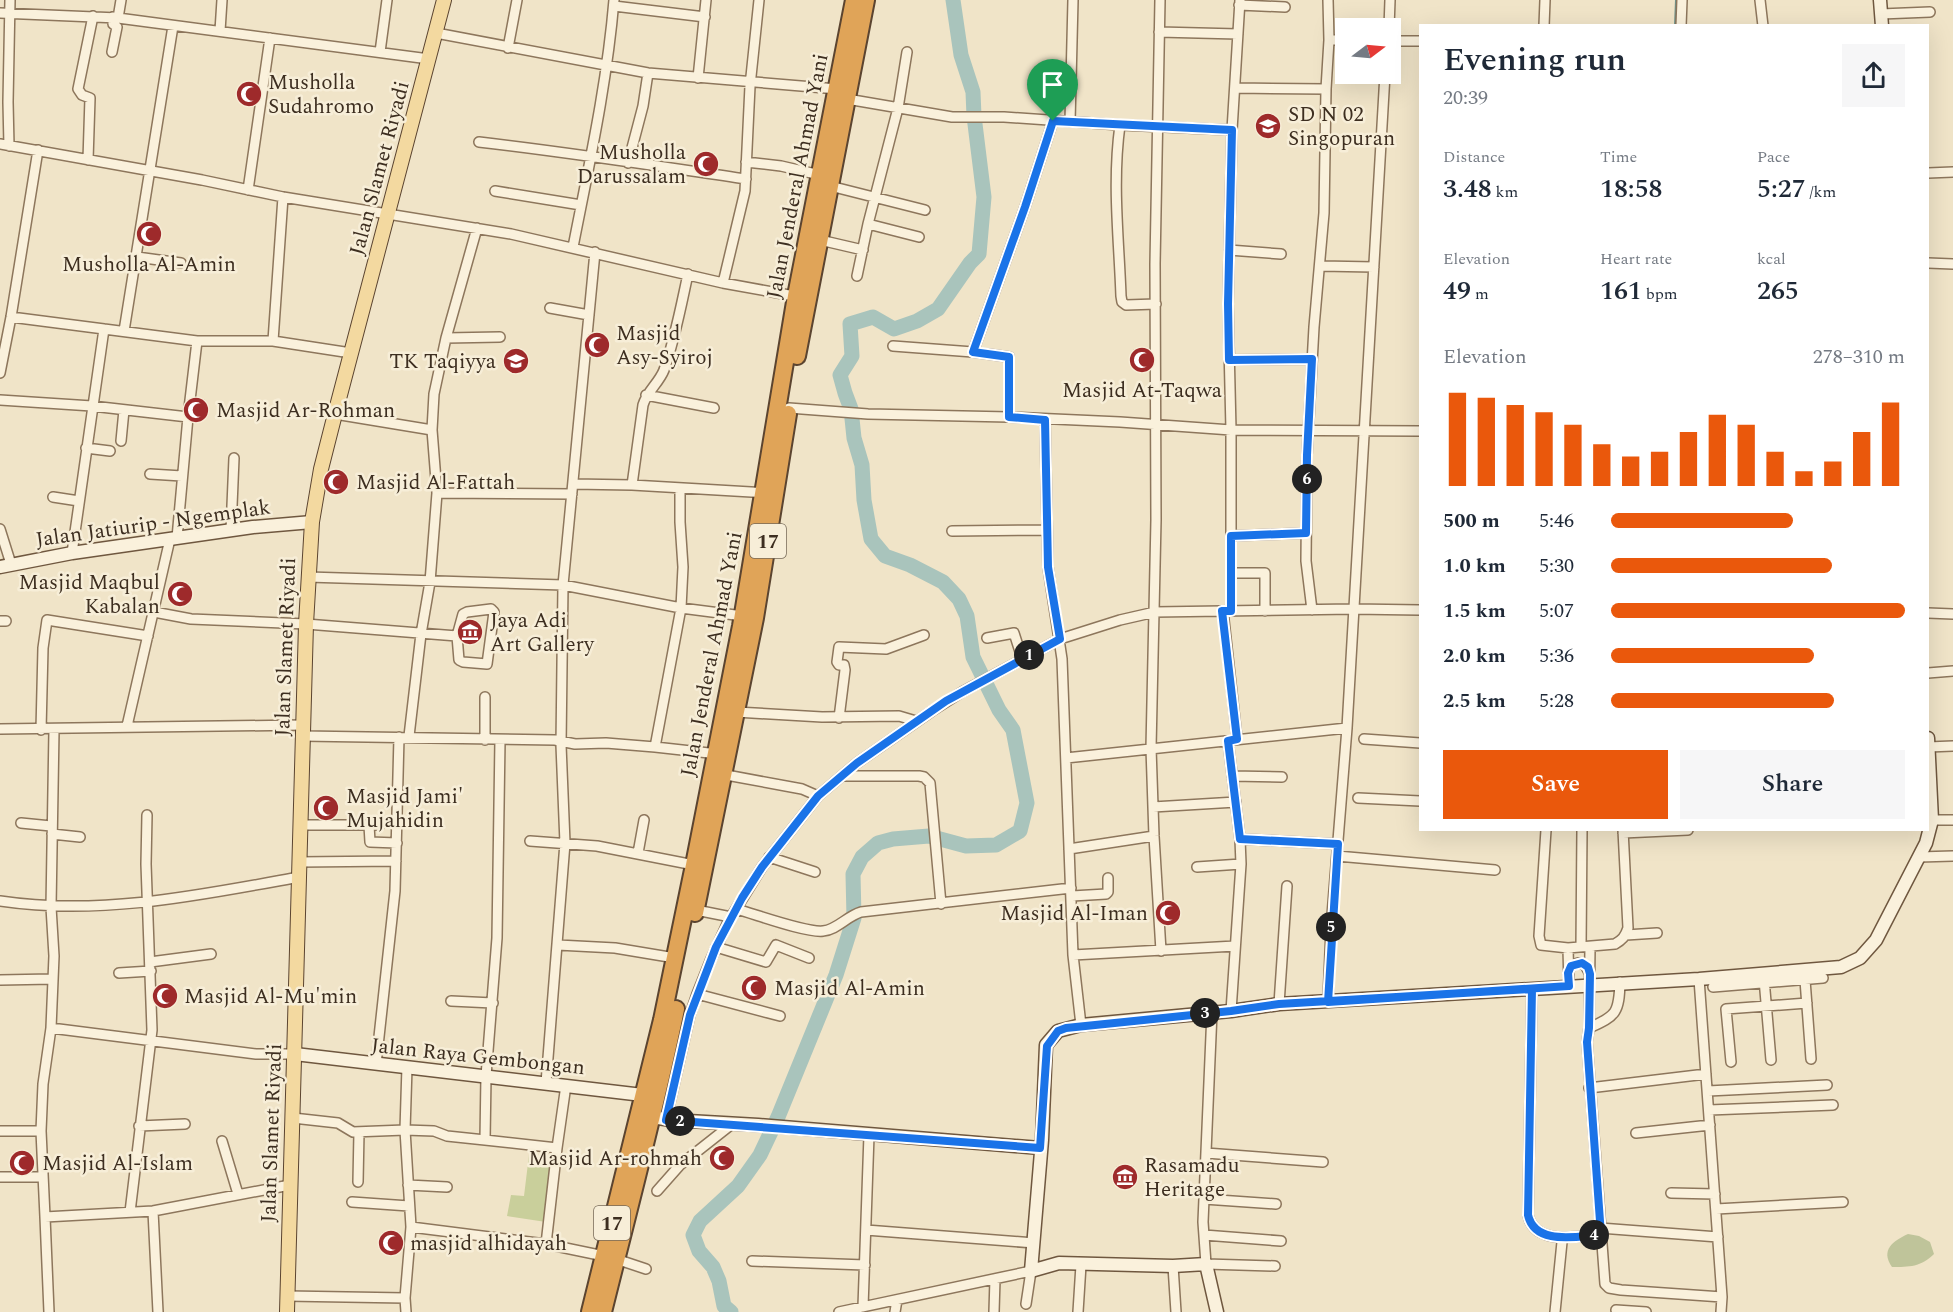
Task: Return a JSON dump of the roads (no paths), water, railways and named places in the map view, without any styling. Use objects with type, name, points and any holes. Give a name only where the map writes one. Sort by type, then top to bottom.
[{"type":"highway","name":"Jalan Jenderal Ahmad Yani","points":[[842,94],[854,0]]},
{"type":"highway","name":"Jalan Jenderal Ahmad Yani","points":[[721,755],[736,712],[802,297],[842,94],[866,0]]},
{"type":"highway","name":"Jalan Jenderal Ahmad Yani","points":[[590,1312],[610,1258],[652,1118],[650,1096],[675,958],[694,865],[721,755],[743,616],[789,408],[802,297],[819,240],[825,181]]},
{"type":"highway","name":"Jalan Jenderal Ahmad Yani","points":[[650,1096],[696,910],[717,773]]},
{"type":"highway","name":"Jalan Jenderal Ahmad Yani","points":[[603,1312],[610,1258]]},
{"type":"main road","name":"Jalan Slamet Riyadi","points":[[286,1312],[306,624],[312,522],[321,469],[444,0]]},
{"type":"street","points":[[10,0],[5,13],[8,102],[5,145],[283,197],[477,228],[596,252],[723,283],[802,297]]},
{"type":"street","points":[[112,52],[117,27],[113,24],[121,0]]},
{"type":"street","points":[[220,31],[222,0]]},
{"type":"street","points":[[380,52],[387,0]]},
{"type":"street","points":[[508,48],[517,0]]},
{"type":"street","points":[[698,78],[706,0]]},
{"type":"street","points":[[723,283],[742,207],[746,179],[750,81],[759,0]]},
{"type":"street","points":[[1070,122],[1073,0]]},
{"type":"street","points":[[1160,0],[1155,264],[1155,612],[1151,748],[1161,951]]},
{"type":"street","points":[[1311,610],[1306,568],[1308,430],[1325,204],[1328,0]]},
{"type":"street","points":[[1389,18],[1390,0]]},
{"type":"street","points":[[1544,24],[1545,0]]},
{"type":"street","points":[[1682,0],[1682,24]]},
{"type":"street","points":[[1760,0],[1763,24]]},
{"type":"street","points":[[1880,0],[1882,20],[1930,12]]},
{"type":"street","points":[[1231,1011],[1241,864],[1232,776],[1233,740],[1227,611],[1231,573],[1229,250],[1232,130],[1240,2],[1285,7]]},
{"type":"street","points":[[573,247],[592,156],[607,66],[614,3],[705,17]]},
{"type":"street","points":[[5,13],[116,18],[429,59]]},
{"type":"street","points":[[88,160],[90,101],[88,96],[80,93],[78,89],[93,16]]},
{"type":"street","points":[[124,331],[173,26]]},
{"type":"street","points":[[1160,32],[1238,34]]},
{"type":"street","points":[[436,33],[648,73],[750,81],[842,94],[898,108],[963,118],[987,117],[1157,128],[1232,130]]},
{"type":"street","points":[[248,190],[270,38]]},
{"type":"street","points":[[1329,40],[1335,40]]},
{"type":"street","points":[[1401,41],[1419,41]]},
{"type":"street","points":[[857,276],[873,197],[898,108],[907,52]]},
{"type":"street","points":[[628,163],[643,106],[648,73]]},
{"type":"street","points":[[1328,1002],[1347,728],[1384,84]]},
{"type":"street","points":[[1236,88],[1326,89]]},
{"type":"street","points":[[973,352],[1053,121]]},
{"type":"street","points":[[1120,125],[1115,188],[1122,302],[1126,305],[1156,304]]},
{"type":"street","points":[[479,142],[746,179]]},
{"type":"street","points":[[0,373],[38,150]]},
{"type":"street","points":[[746,162],[781,165],[873,197],[925,210]]},
{"type":"street","points":[[1929,173],[1953,172]]},
{"type":"street","points":[[495,191],[581,205]]},
{"type":"street","points":[[273,341],[283,197]]},
{"type":"street","points":[[868,224],[919,237]]},
{"type":"street","points":[[409,736],[429,582],[437,493],[432,430],[436,378],[477,228]]},
{"type":"street","points":[[819,240],[863,250]]},
{"type":"street","points":[[1229,250],[1281,254]]},
{"type":"street","points":[[546,1083],[565,843],[561,741],[563,585],[596,252]]},
{"type":"street","points":[[137,257],[182,263]]},
{"type":"street","points":[[1929,262],[1953,264]]},
{"type":"street","points":[[1321,266],[1374,267]]},
{"type":"street","points":[[632,485],[646,395],[660,379],[664,369],[674,340],[688,274]]},
{"type":"street","points":[[550,308],[590,315]]},
{"type":"street","points":[[11,318],[197,341],[273,341],[351,353]]},
{"type":"street","points":[[72,553],[104,329]]},
{"type":"street","points":[[446,338],[500,337]]},
{"type":"street","points":[[127,726],[173,539],[197,341]]},
{"type":"street","points":[[893,346],[1009,357],[1009,417]]},
{"type":"street","points":[[1229,360],[1312,359]]},
{"type":"street","points":[[646,395],[714,408]]},
{"type":"street","points":[[0,400],[92,406],[188,417]]},
{"type":"street","points":[[789,408],[868,414],[1120,422],[1231,430],[1419,430]]},
{"type":"street","points":[[122,441],[124,410]]},
{"type":"street","points":[[335,414],[432,430]]},
{"type":"street","points":[[1045,420],[1046,530],[1049,576],[1060,639],[1064,686],[1073,955],[1081,1025]]},
{"type":"street","points":[[86,448],[110,451]]},
{"type":"street","points":[[231,530],[234,458]]},
{"type":"street","points":[[150,474],[182,476]]},
{"type":"street","points":[[437,493],[632,485],[770,493]]},
{"type":"street","points":[[655,747],[681,608],[683,567],[680,488]]},
{"type":"street","points":[[53,497],[79,501]]},
{"type":"street","name":"Jalan Jatiurip - Ngemplak","points":[[5,565],[231,530],[312,522]]},
{"type":"street","points":[[0,530],[5,565]]},
{"type":"street","points":[[952,531],[1046,530]]},
{"type":"street","points":[[1231,536],[1306,533]]},
{"type":"street","points":[[1231,573],[1265,573],[1265,610]]},
{"type":"street","points":[[308,577],[563,585],[681,608],[743,616]]},
{"type":"street","points":[[491,609],[494,612],[487,664],[459,660],[457,636],[462,614],[491,609]]},
{"type":"street","points":[[1040,1148],[652,1118],[716,947],[769,857],[818,796],[916,721],[1006,667],[1060,639],[1120,620],[1155,612],[1419,610]]},
{"type":"street","points":[[154,612],[191,619],[306,624],[457,636]]},
{"type":"street","points":[[1929,614],[1953,614]]},
{"type":"street","points":[[41,730],[43,648],[47,620],[148,636]]},
{"type":"street","points":[[987,638],[1014,633],[1022,658]]},
{"type":"street","points":[[839,718],[845,670],[844,665],[839,665],[837,662],[839,647],[886,649],[924,635]]},
{"type":"street","points":[[1929,673],[1953,671]]},
{"type":"street","points":[[485,697],[485,740]]},
{"type":"street","points":[[736,712],[839,718],[898,716],[916,721]]},
{"type":"street","points":[[0,729],[54,730],[127,726],[303,730],[399,737],[561,741],[575,744],[606,743],[721,755]]},
{"type":"street","points":[[1066,758],[1347,728]]},
{"type":"street","points":[[49,1312],[41,1131],[43,1084],[51,1028],[54,956],[51,907],[51,830],[54,730]]},
{"type":"street","points":[[375,1064],[395,891],[399,737]]},
{"type":"street","points":[[485,1140],[486,1076],[497,938],[500,740]]},
{"type":"street","points":[[1364,740],[1419,743]]},
{"type":"street","points":[[1929,743],[1953,746]]},
{"type":"street","points":[[1713,987],[1831,969],[1851,964],[1868,950],[1880,932],[1926,843],[1932,820],[1929,762]]},
{"type":"street","points":[[717,773],[802,789],[818,796]]},
{"type":"street","points":[[842,776],[924,777],[930,783],[941,904]]},
{"type":"street","points":[[1232,776],[1282,777]]},
{"type":"street","points":[[1358,798],[1419,801]]},
{"type":"street","points":[[1153,807],[1236,801]]},
{"type":"street","points":[[130,1212],[151,1041],[147,815]]},
{"type":"street","points":[[638,853],[644,820]]},
{"type":"street","points":[[1932,820],[1953,820]]},
{"type":"street","points":[[21,823],[80,837]]},
{"type":"street","points":[[300,825],[380,825]]},
{"type":"street","points":[[369,825],[370,842],[397,843]]},
{"type":"street","points":[[1546,831],[1539,936],[1541,945],[1568,948],[1615,944],[1622,941],[1626,935],[1628,928],[1623,831]]},
{"type":"street","points":[[1582,831],[1586,947],[1590,980],[1587,1042],[1589,1088],[1603,1278],[1609,1288],[1722,1297]]},
{"type":"street","points":[[1069,849],[1154,836]]},
{"type":"street","points":[[1240,839],[1338,844]]},
{"type":"street","points":[[530,841],[565,843],[638,853],[694,865]]},
{"type":"street","points":[[1337,856],[1495,870]]},
{"type":"street","points":[[1919,857],[1953,856]]},
{"type":"street","points":[[769,857],[815,872]]},
{"type":"street","points":[[299,862],[396,861]]},
{"type":"street","points":[[1197,867],[1241,864]]},
{"type":"street","points":[[0,901],[51,907],[147,902],[207,895],[299,877]]},
{"type":"street","points":[[696,910],[734,913],[815,931],[831,929],[850,915],[861,912],[1071,892],[1107,893],[1108,878]]},
{"type":"street","points":[[1279,1004],[1287,886]]},
{"type":"street","points":[[1626,935],[1657,933]]},
{"type":"street","points":[[558,945],[615,948],[675,958]]},
{"type":"street","points":[[716,947],[766,962],[776,945],[809,958]]},
{"type":"street","points":[[1073,955],[1235,946]]},
{"type":"street","points":[[1568,948],[1569,986]]},
{"type":"street","points":[[118,973],[211,954]]},
{"type":"street","points":[[1568,973],[1571,966],[1582,963],[1588,967],[1590,980]]},
{"type":"street","points":[[1764,978],[1771,1060]]},
{"type":"street","points":[[1026,1304],[1034,1246],[1047,1046],[1058,1031],[1081,1025],[1231,1011],[1279,1004],[1532,989],[1569,986],[1590,980],[1620,982],[1823,978]]},
{"type":"street","points":[[1700,979],[1722,1297],[1721,1312]]},
{"type":"street","points":[[0,980],[52,980]]},
{"type":"street","points":[[1805,980],[1811,1059]]},
{"type":"street","points":[[1589,1028],[1615,1012],[1619,1005],[1620,982]]},
{"type":"street","points":[[1532,989],[1528,1205],[1530,1222],[1536,1232],[1563,1237],[1600,1232],[1718,1237]]},
{"type":"street","points":[[697,994],[780,1016]]},
{"type":"street","points":[[452,1001],[493,1003]]},
{"type":"street","points":[[1731,1062],[1726,1010],[1807,1003]]},
{"type":"street","points":[[1212,1012],[1203,1235],[1206,1264],[1217,1312]]},
{"type":"street","points":[[51,1028],[256,1054],[295,1054]]},
{"type":"street","name":"Jalan Raya Gembongan","points":[[295,1054],[650,1096]]},
{"type":"street","points":[[405,1312],[411,1227],[405,1130],[407,1067]]},
{"type":"street","points":[[1589,1088],[1706,1074]]},
{"type":"street","points":[[546,1244],[566,1085]]},
{"type":"street","points":[[1707,1091],[1827,1085]]},
{"type":"street","points":[[1709,1110],[1833,1105]]},
{"type":"street","points":[[292,1118],[338,1123],[353,1132],[434,1131],[447,1136],[557,1148]]},
{"type":"street","points":[[139,1126],[185,1124]]},
{"type":"street","points":[[657,1191],[680,1165],[732,1124]]},
{"type":"street","points":[[1635,1133],[1710,1125]]},
{"type":"street","points":[[0,1131],[41,1131]]},
{"type":"street","points":[[358,1182],[359,1132]]},
{"type":"street","points":[[863,1307],[869,1135]]},
{"type":"street","points":[[222,1141],[238,1194]]},
{"type":"street","points":[[1206,1153],[1323,1162]]},
{"type":"street","points":[[0,1177],[43,1177]]},
{"type":"street","points":[[45,1216],[153,1211],[290,1185]]},
{"type":"street","points":[[408,1185],[447,1186]]},
{"type":"street","points":[[1671,1193],[1715,1194]]},
{"type":"street","points":[[1204,1198],[1276,1204]]},
{"type":"street","points":[[352,1202],[409,1206]]},
{"type":"street","points":[[1716,1209],[1843,1203]]},
{"type":"street","points":[[153,1211],[158,1312]]},
{"type":"street","points":[[411,1227],[546,1244],[610,1258],[646,1269]]},
{"type":"street","points":[[866,1230],[1034,1246],[1059,1263]]},
{"type":"street","points":[[1203,1235],[1281,1241]]},
{"type":"street","points":[[1555,1312],[1562,1242]]},
{"type":"street","points":[[752,1261],[865,1265]]},
{"type":"street","points":[[839,1312],[1059,1263],[1275,1266]]},
{"type":"street","points":[[1077,1312],[1081,1265]]},
{"type":"street","points":[[1173,1266],[1176,1312]]},
{"type":"street","points":[[994,1312],[995,1279]]},
{"type":"street","points":[[287,1296],[405,1298]]},
{"type":"street","points":[[895,1312],[897,1300]]},
{"type":"street","points":[[1616,1310],[1646,1312]]},
{"type":"waterway","points":[[731,1312],[724,1306],[719,1281],[713,1267],[699,1251],[693,1235],[700,1221],[738,1186],[760,1155],[778,1117],[836,975],[854,918],[853,874],[862,857],[878,843],[893,839],[929,836],[966,846],[996,845],[1020,831],[1027,803],[1013,730],[999,710],[973,657],[967,616],[959,599],[943,582],[910,565],[885,556],[871,539],[864,500],[862,465],[854,438],[851,409],[840,375],[852,356],[850,324],[873,317],[894,329],[917,321],[938,309],[970,263],[979,254],[984,197],[973,92],[961,55],[953,0]]},
{"type":"waterway","points":[[1675,24],[1676,0]]},
{"type":"place","name":"Musholla Sudahromo","points":[[249,94]]},
{"type":"place","name":"SD N 02 Singopuran","points":[[1268,126]]},
{"type":"place","name":"Musholla Darussalam","points":[[706,164]]},
{"type":"place","name":"Musholla Al-Amin","points":[[149,234]]},
{"type":"place","name":"Masjid Asy-Syiroj","points":[[597,345]]},
{"type":"place","name":"Masjid At-Taqwa","points":[[1142,360]]},
{"type":"place","name":"TK Taqiyya","points":[[516,361]]},
{"type":"place","name":"Masjid Ar-Rohman","points":[[196,410]]},
{"type":"place","name":"Masjid Al-Fattah","points":[[336,482]]},
{"type":"place","name":"Masjid Maqbul Kabalan","points":[[180,594]]},
{"type":"place","name":"Jaya Adi Art Gallery","points":[[470,632]]},
{"type":"place","name":"Masjid Jami' Mujahidin","points":[[326,808]]},
{"type":"place","name":"Masjid Al-Iman","points":[[1168,913]]},
{"type":"place","name":"Masjid Al-Amin","points":[[754,988]]},
{"type":"place","name":"Masjid Al-Mu'min","points":[[165,996]]},
{"type":"place","name":"Masjid Ar-rohmah","points":[[722,1158]]},
{"type":"place","name":"Masjid Al-Islam","points":[[22,1163]]},
{"type":"place","name":"Rasamadu Heritage","points":[[1125,1177]]},
{"type":"place","name":"masjid alhidayah","points":[[391,1243]]}]
